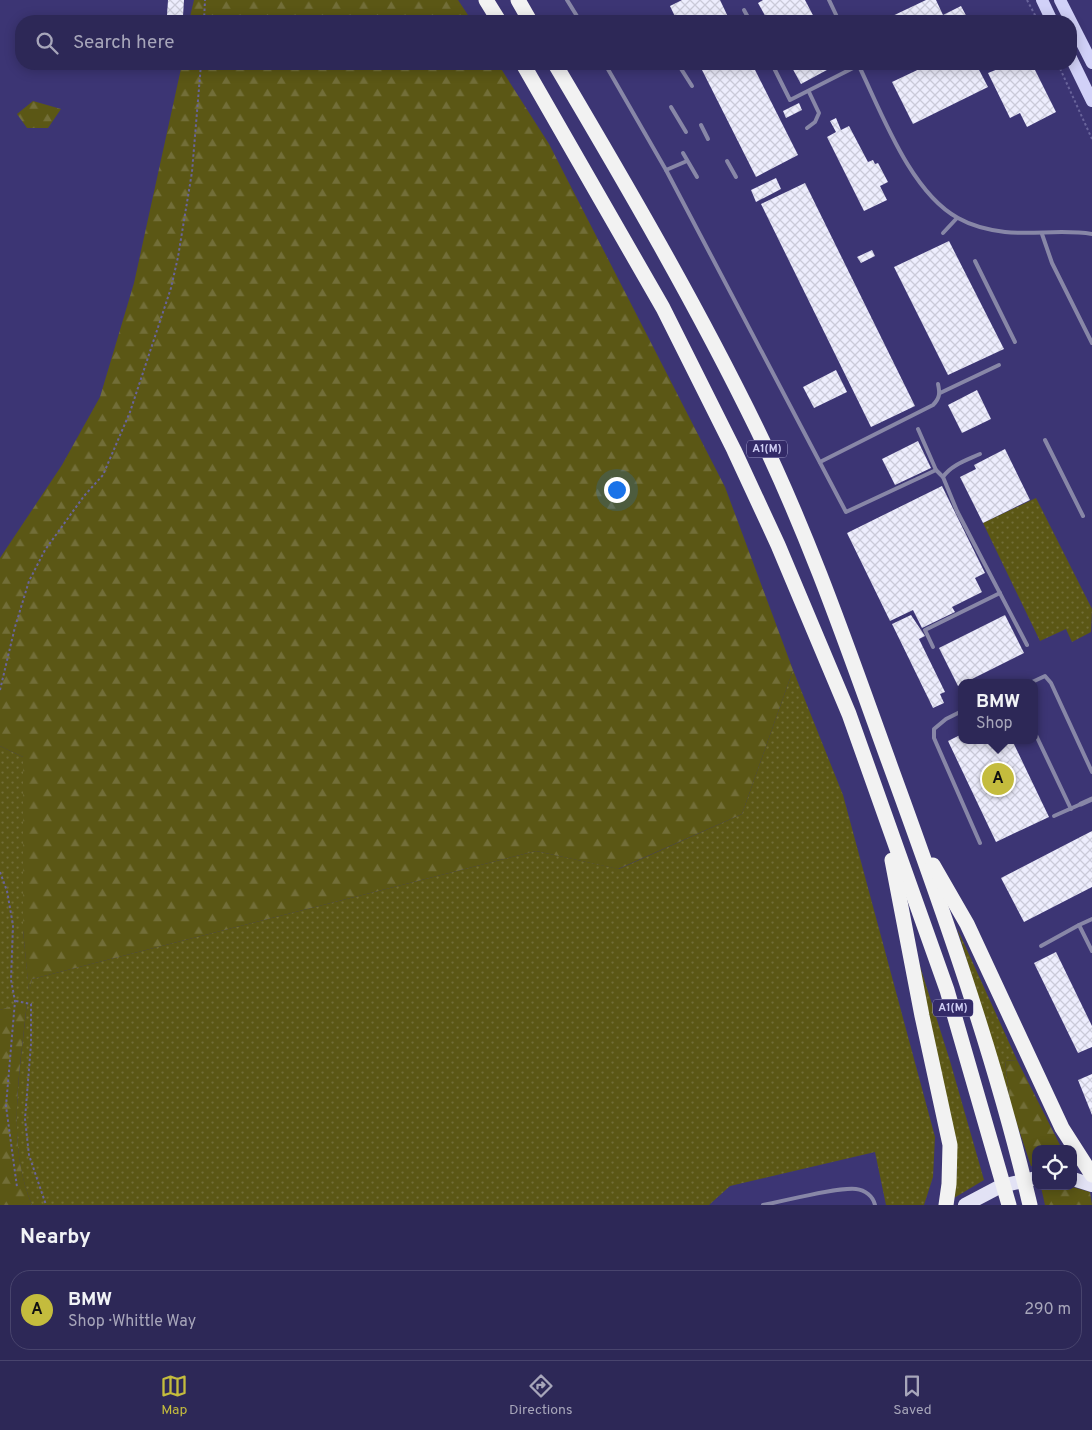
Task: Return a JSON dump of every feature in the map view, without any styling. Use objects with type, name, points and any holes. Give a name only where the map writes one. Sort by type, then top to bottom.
[{"type":"highway","points":[[486,0],[495,15]]},
{"type":"highway","points":[[518,0],[527,15]]},
{"type":"highway","name":"A1(M)","points":[[527,70],[662,308],[734,450],[778,545],[849,714],[947,990],[1009,1205]]},
{"type":"highway","name":"A1(M)","points":[[558,70],[687,291],[758,431],[806,538],[917,838],[966,982],[1030,1205]]},
{"type":"highway","name":"A1(M)","points":[[884,816],[922,1016],[950,1145],[950,1184],[946,1205]]},
{"type":"highway","name":"A1(M)","points":[[917,838],[967,924],[1062,1128],[1092,1175]]},
{"type":"highway","points":[[965,1205],[1001,1186],[1032,1179]]},
{"type":"highway","points":[[1077,1180],[1092,1185]]},
{"type":"main road","points":[[1042,0],[1049,15]]},
{"type":"main road","points":[[1060,0],[1068,15]]},
{"type":"main road","points":[[1077,33],[1092,63]]},
{"type":"main road","points":[[1077,70],[1092,101]]},
{"type":"street","points":[[1080,804],[1092,799]]},
{"type":"lane","points":[[567,0],[576,15]]},
{"type":"lane","points":[[830,0],[836,15]]},
{"type":"lane","points":[[744,10],[747,15]]},
{"type":"lane","points":[[608,70],[666,170],[846,512],[936,470]]},
{"type":"lane","points":[[682,70],[692,86]]},
{"type":"lane","points":[[775,70],[790,100],[809,92],[848,70]]},
{"type":"lane","points":[[861,70],[913,173],[939,204],[957,218],[980,228],[1042,234],[1076,231],[1092,234]]},
{"type":"lane","points":[[807,128],[815,122],[819,113],[809,92]]},
{"type":"lane","points":[[671,107],[686,132]]},
{"type":"lane","points":[[701,124],[708,140]]},
{"type":"lane","points":[[683,153],[697,177]]},
{"type":"lane","points":[[666,170],[687,161]]},
{"type":"lane","points":[[727,161],[736,177]]},
{"type":"lane","points":[[943,233],[957,218]]},
{"type":"lane","points":[[1042,234],[1052,262],[1092,342]]},
{"type":"lane","points":[[975,261],[1015,342]]},
{"type":"lane","points":[[940,394],[999,365]]},
{"type":"lane","points":[[820,462],[933,404],[938,400],[940,394],[938,384]]},
{"type":"lane","points":[[918,429],[936,470],[943,477],[958,511],[1027,645]]},
{"type":"lane","points":[[1045,440],[1083,516]]},
{"type":"lane","points":[[943,477],[959,464],[980,454]]},
{"type":"lane","points":[[933,647],[925,630],[1000,593]]},
{"type":"lane","points":[[1038,679],[1045,676],[1050,683],[1092,772]]},
{"type":"lane","points":[[958,714],[946,719],[934,729],[934,738],[980,843]]},
{"type":"lane","points":[[1038,739],[1071,809]]},
{"type":"lane","points":[[1054,816],[1080,804]]},
{"type":"lane","points":[[1041,946],[1092,918]]},
{"type":"lane","points":[[1079,925],[1092,952]]},
{"type":"lane","points":[[763,1205],[847,1189],[866,1192],[875,1205]]},
{"type":"path","points":[[204,0],[204,15]]},
{"type":"path","points":[[1027,0],[1035,15]]},
{"type":"path","points":[[0,690],[14,627],[29,581],[46,550],[84,496],[103,475],[130,412],[171,288],[178,258],[192,172],[200,70]]},
{"type":"path","points":[[1061,70],[1092,139]]},
{"type":"path","points":[[0,872],[7,891],[13,925],[11,980],[15,1001],[6,1106],[17,1187]]},
{"type":"path","points":[[15,1001],[27,1001],[31,1004],[31,1044],[25,1119],[29,1155],[46,1205]]},
{"type":"green space","points":[[194,0],[458,0],[468,15],[190,15]]},
{"type":"green space","points":[[181,70],[502,70],[549,144],[725,487],[793,670],[742,814],[618,869],[536,851],[32,979],[29,993],[23,930],[23,757],[0,746],[0,558],[62,465],[100,397],[134,283]]},
{"type":"green space","points":[[33,101],[61,109],[48,128],[27,128],[17,114]]},
{"type":"green space","points":[[1036,498],[1092,609],[1091,632],[1072,642],[1066,629],[1040,641],[983,523]]},
{"type":"green space","points":[[793,670],[843,795],[935,1137],[933,1177],[924,1205],[886,1205],[875,1152],[730,1186],[709,1205],[32,1205],[24,1181],[19,1156],[17,1130],[19,1079],[27,1002],[0,1010],[0,746],[23,757],[23,930],[29,991],[32,979],[536,851],[619,869],[742,814]]},
{"type":"green space","points":[[907,925],[950,1061],[984,1180],[954,1198],[957,1169],[956,1151]]},
{"type":"green space","points":[[957,928],[1017,1060],[1005,1061],[1010,1103]]},
{"type":"green space","points":[[27,1001],[19,1078],[17,1130],[24,1181],[32,1205],[0,1205],[0,1010]]},
{"type":"green space","points":[[1017,1060],[1060,1145],[1032,1145],[1032,1166],[1010,1103],[1005,1061]]},
{"type":"green space","points":[[1077,1188],[1090,1192],[1092,1205],[1045,1205],[1042,1190],[1077,1190]]},
{"type":"building","points":[[168,0],[184,0],[183,15],[167,15]]},
{"type":"building","points":[[682,0],[720,0],[727,15],[674,15],[670,6]]},
{"type":"building","points":[[763,0],[805,0],[813,15],[765,15],[758,3]]},
{"type":"building","points":[[926,0],[936,0],[943,15],[894,15]]},
{"type":"building","points":[[961,6],[966,15],[943,15]]},
{"type":"building","points":[[702,70],[755,70],[798,155],[756,177]]},
{"type":"building","points":[[793,70],[827,70],[801,84]]},
{"type":"building","points":[[917,70],[979,70],[988,87],[913,124],[892,82]]},
{"type":"building","points":[[996,70],[1035,70],[1056,112],[1027,127],[1020,113],[1010,118],[988,73]]},
{"type":"building","points":[[799,103],[802,110],[786,118],[783,111]]},
{"type":"building","points":[[836,118],[841,130],[849,126],[868,162],[873,160],[875,164],[878,163],[888,182],[880,186],[887,200],[864,211],[827,137],[836,132],[830,121]]},
{"type":"building","points":[[776,178],[781,189],[756,202],[751,190]]},
{"type":"building","points":[[805,183],[915,406],[871,427],[761,204]]},
{"type":"building","points":[[949,241],[1004,349],[948,375],[894,267]]},
{"type":"building","points":[[872,250],[875,256],[861,263],[857,257]]},
{"type":"building","points":[[836,370],[847,392],[814,408],[803,387]]},
{"type":"building","points":[[977,390],[991,419],[962,433],[948,405]]},
{"type":"building","points":[[918,441],[931,468],[895,485],[882,459]]},
{"type":"building","points":[[1005,449],[1030,500],[983,523],[960,477],[976,469],[974,465]]},
{"type":"building","points":[[942,486],[985,573],[975,578],[982,592],[952,607],[955,612],[922,628],[913,610],[890,621],[847,533]]},
{"type":"building","points":[[911,615],[925,636],[919,639],[945,692],[940,694],[944,703],[933,708],[892,624]]},
{"type":"building","points":[[1005,615],[1024,653],[972,679],[958,679],[958,686],[939,648]]},
{"type":"building","points":[[958,736],[958,744],[1014,744],[1049,817],[996,842],[948,741]]},
{"type":"building","points":[[1092,831],[1092,887],[1024,922],[1001,878]]},
{"type":"building","points":[[1056,952],[1092,1026],[1092,1047],[1078,1053],[1034,963]]},
{"type":"building","points":[[1092,1074],[1092,1115],[1078,1080]]},
{"type":"place","name":"BMW","points":[[998,779]]}]
